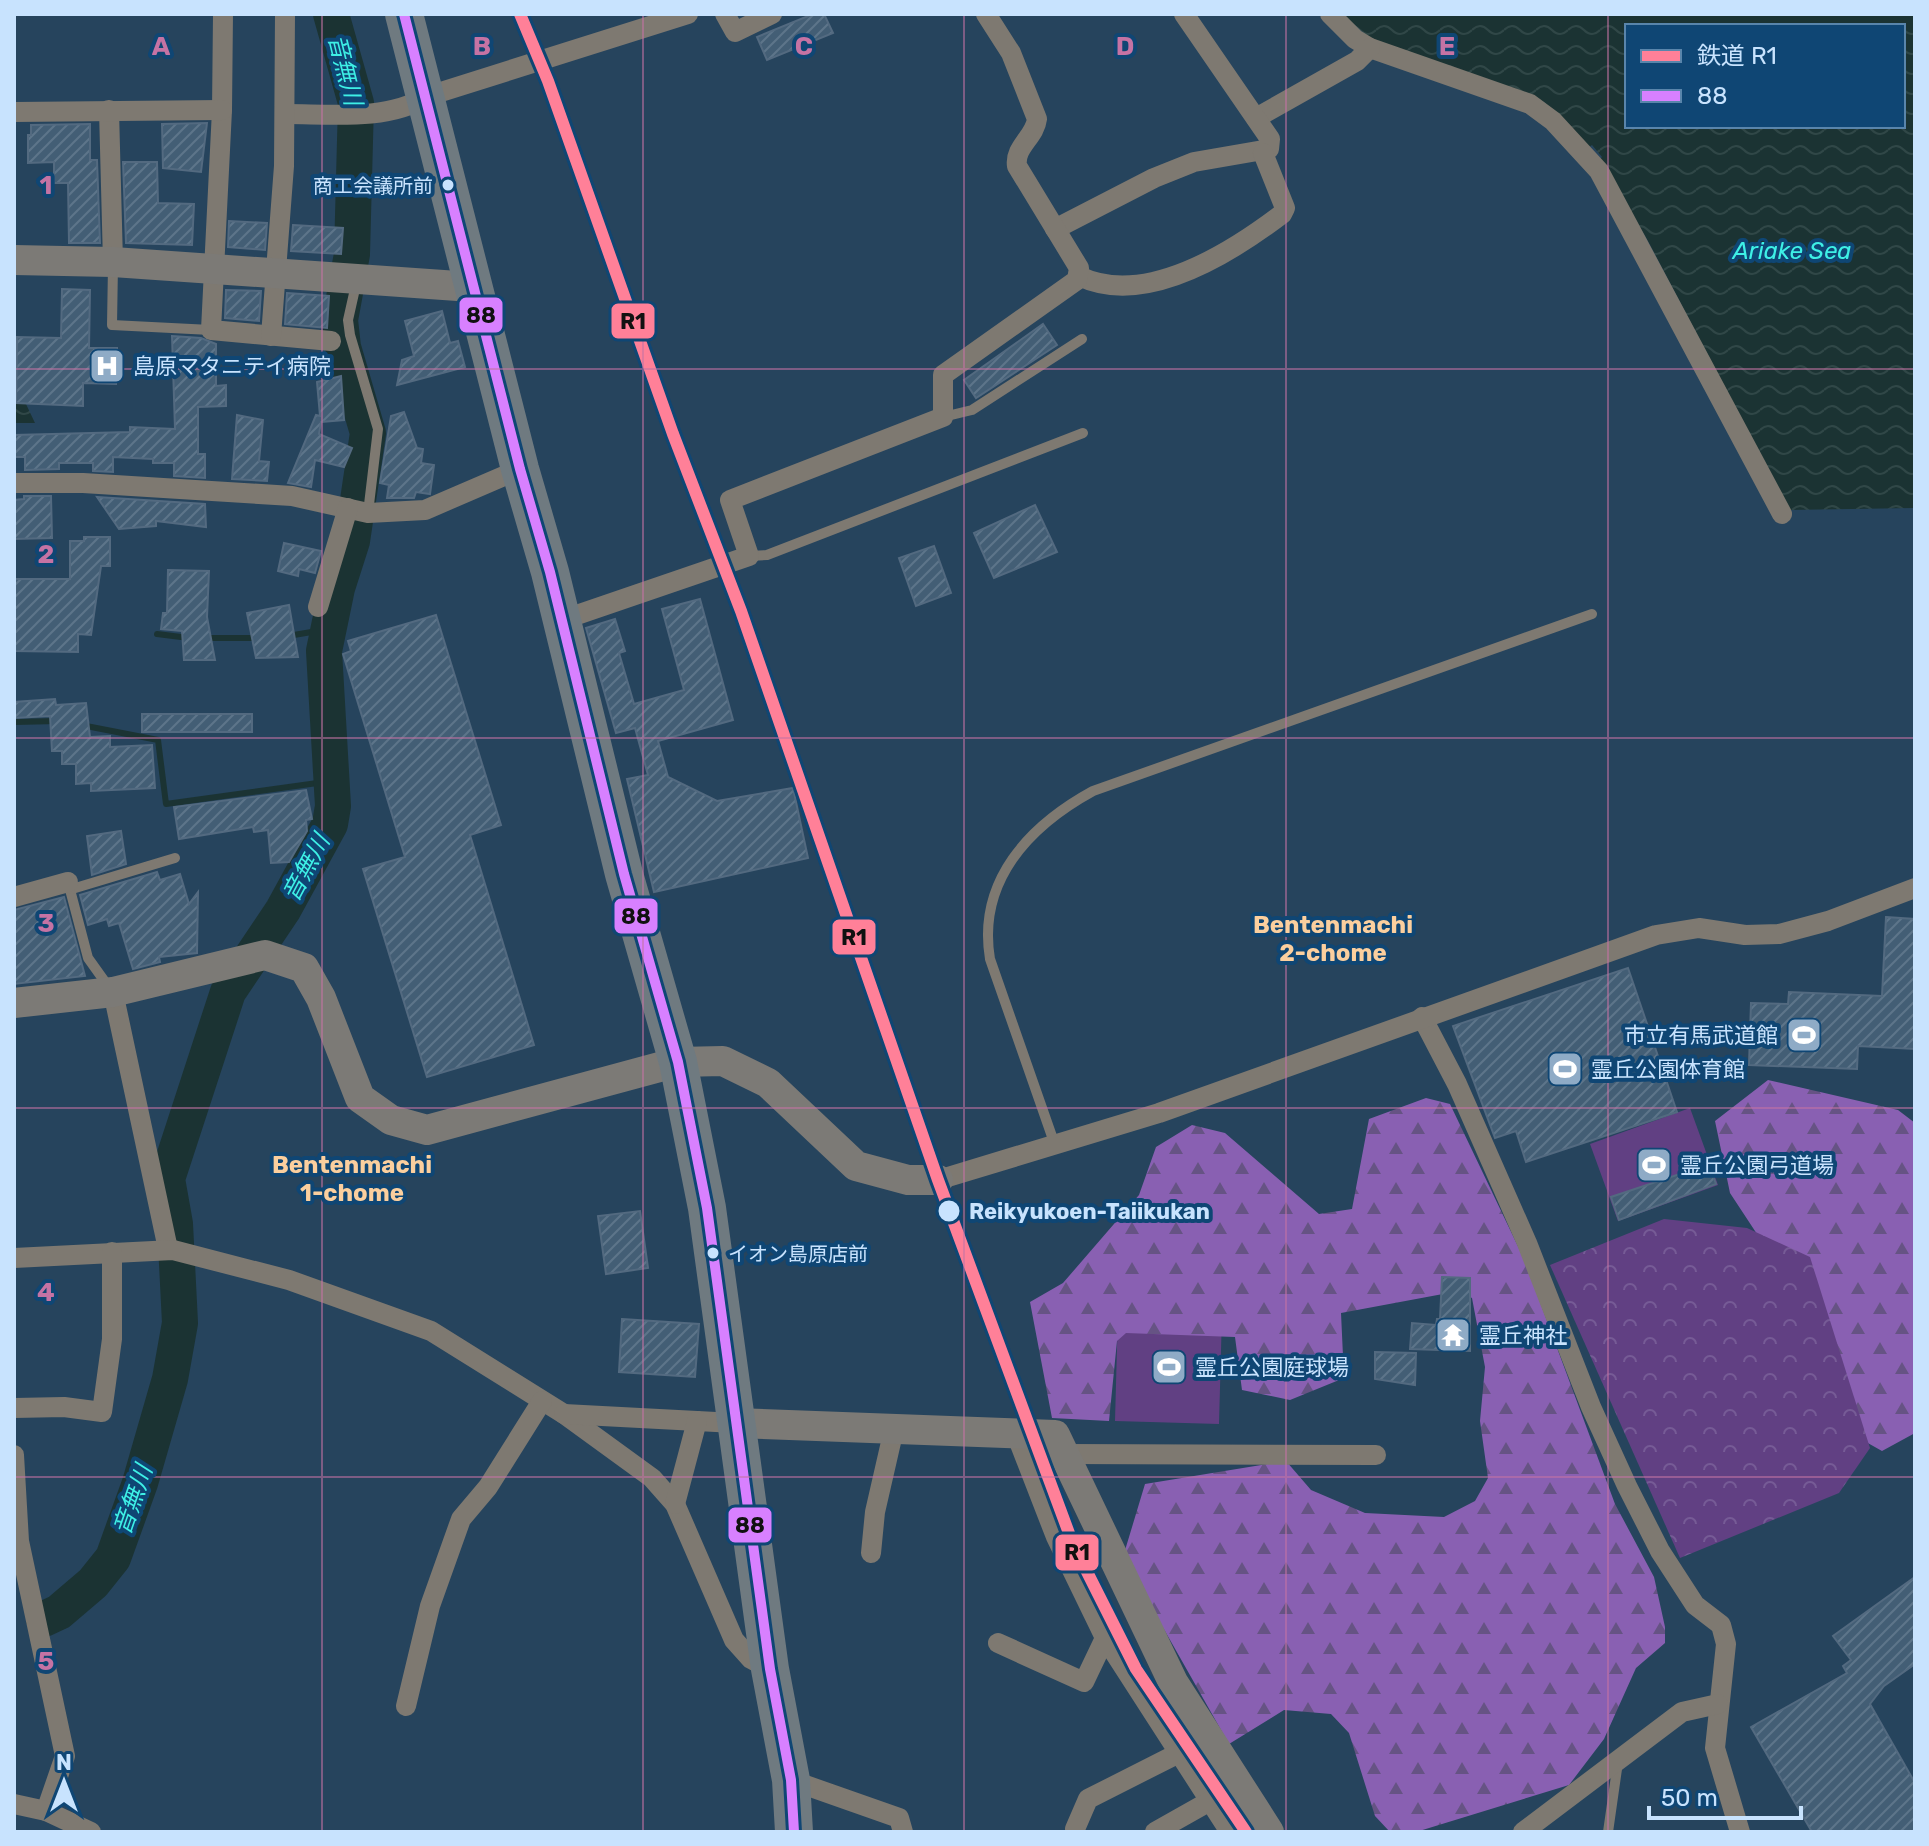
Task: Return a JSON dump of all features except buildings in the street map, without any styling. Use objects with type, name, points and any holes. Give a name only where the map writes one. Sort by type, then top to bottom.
[{"type":"highway","points":[[404,14],[472,287],[562,620],[624,874],[678,1062],[707,1208],[770,1669],[791,1780],[794,1832]]},
{"type":"street","points":[[223,14],[222,110],[211,330],[340,338]]},
{"type":"street","points":[[271,336],[286,114],[285,14]]},
{"type":"street","points":[[286,114],[347,114],[409,107],[425,97],[688,14]]},
{"type":"street","points":[[725,14],[735,32],[772,14]]},
{"type":"street","points":[[986,14],[1011,53],[1037,119],[1036,127],[1017,154],[1017,166],[1079,268],[1079,276]]},
{"type":"street","points":[[1055,229],[1154,178],[1194,162],[1263,153],[1269,149],[1270,139],[1184,14]]},
{"type":"street","points":[[1330,14],[1370,48],[1530,104],[1543,112],[1592,160],[1782,514]]},
{"type":"street","points":[[1256,118],[1357,61],[1370,48]]},
{"type":"street","points":[[109,110],[113,262]]},
{"type":"street","points":[[14,112],[222,110]]},
{"type":"street","points":[[1079,276],[1097,282],[1152,282],[1235,249],[1282,214],[1285,208],[1263,153]]},
{"type":"street","points":[[14,260],[113,262],[472,287]]},
{"type":"street","points":[[562,620],[749,556],[730,500],[943,417],[943,375],[1079,276]]},
{"type":"street","points":[[14,483],[83,483],[292,496],[359,511],[425,510],[520,469]]},
{"type":"street","points":[[318,607],[359,511]]},
{"type":"street","points":[[14,897],[70,886]]},
{"type":"street","points":[[14,1003],[113,992],[265,955],[304,968],[321,998],[360,1098],[391,1120],[427,1130],[678,1062],[723,1061],[768,1083],[856,1166],[908,1180],[938,1180],[1159,1113],[1656,935],[1699,928],[1745,935],[1779,934],[1828,921],[1915,888]]},
{"type":"street","points":[[113,992],[177,1251]]},
{"type":"street","points":[[1422,1017],[1457,1084],[1527,1243],[1591,1407],[1627,1486],[1660,1551],[1695,1605],[1721,1625],[1726,1644],[1715,1748],[1740,1832]]},
{"type":"street","points":[[14,1258],[177,1251],[289,1280],[431,1331],[564,1414],[652,1478],[675,1504],[734,1640],[751,1659],[770,1669]]},
{"type":"street","points":[[14,1408],[64,1407],[102,1412],[112,1339],[112,1252]]},
{"type":"street","points":[[406,1706],[430,1606],[461,1519],[488,1487],[542,1401]]},
{"type":"street","points":[[564,1414],[1055,1435],[1173,1682],[1269,1832]]},
{"type":"street","points":[[675,1504],[697,1421]]},
{"type":"street","points":[[871,1553],[875,1512],[894,1429]]},
{"type":"street","points":[[1016,1434],[1056,1537],[1105,1638],[1230,1832]]},
{"type":"street","points":[[1064,1454],[1376,1455]]},
{"type":"street","points":[[14,1455],[23,1621],[65,1756],[46,1811]]},
{"type":"street","points":[[998,1643],[1084,1682],[1105,1638]]},
{"type":"street","points":[[1523,1832],[1682,1712],[1718,1704]]},
{"type":"street","points":[[1075,1829],[1088,1799],[1179,1753]]},
{"type":"street","points":[[791,1780],[899,1818],[903,1832]]},
{"type":"street","points":[[1080,1782],[1100,1793]]},
{"type":"street","points":[[1155,1832],[1210,1801]]},
{"type":"street","points":[[14,1804],[46,1811],[91,1832]]},
{"type":"lane","points":[[113,262],[112,325],[211,330]]},
{"type":"lane","points":[[345,278],[348,320],[340,338],[378,429],[359,511]]},
{"type":"lane","points":[[943,417],[972,410],[1082,339]]},
{"type":"lane","points":[[749,556],[767,555],[1083,433]]},
{"type":"lane","points":[[1055,1145],[990,959],[986,939],[994,889],[1028,839],[1049,820],[1093,791],[1592,614]]},
{"type":"lane","points":[[113,992],[88,958],[70,886],[175,858]]},
{"type":"lane","points":[[1608,1832],[1619,1760]]},
{"type":"green space","points":[[1768,1080],[1898,1110],[1915,1123],[1915,1433],[1882,1451],[1850,1433],[1784,1275],[1730,1193],[1715,1121]]},
{"type":"green space","points":[[1426,1098],[1450,1104],[1524,1259],[1615,1504],[1654,1577],[1665,1627],[1665,1643],[1636,1668],[1604,1739],[1569,1785],[1416,1832],[1390,1832],[1375,1816],[1349,1733],[1331,1714],[1284,1710],[1229,1744],[1123,1557],[1145,1484],[1286,1461],[1311,1490],[1365,1513],[1444,1517],[1475,1501],[1488,1478],[1480,1421],[1485,1367],[1472,1298],[1459,1291],[1341,1313],[1344,1378],[1290,1400],[1242,1390],[1235,1337],[1126,1333],[1117,1341],[1109,1421],[1052,1418],[1030,1302],[1063,1283],[1139,1195],[1156,1147],[1192,1125],[1225,1133],[1319,1214],[1352,1209],[1369,1119]]},
{"type":"green space","name":"霊丘公園弓道場","points":[[1690,1108],[1718,1185],[1618,1221],[1590,1144]]},
{"type":"green space","points":[[1664,1219],[1747,1228],[1810,1257],[1870,1448],[1839,1493],[1680,1558],[1550,1265]]},
{"type":"green space","name":"霊丘公園庭球場","points":[[1118,1311],[1222,1314],[1219,1424],[1115,1421]]},
{"type":"water","name":"Ariake Sea","points":[[1342,14],[1915,14],[1915,508],[1789,510],[1648,241],[1600,159],[1602,157],[1592,145],[1588,148],[1544,102],[1372,40]]},
{"type":"water","points":[[14,385],[16,403],[26,404],[35,423],[14,423]]},
{"type":"waterway","name":"音無川","points":[[44,1619],[59,1612],[93,1583],[113,1558],[140,1483],[170,1379],[180,1323],[175,1224],[167,1179],[228,992],[283,910],[330,824],[333,806],[324,651],[337,588],[352,541],[368,433],[343,347],[340,320],[352,254],[356,103],[331,14]]},
{"type":"waterway","points":[[288,636],[329,629]]},
{"type":"waterway","points":[[157,634],[189,638]]},
{"type":"waterway","points":[[204,638],[257,638]]},
{"type":"waterway","points":[[14,722],[58,721]]},
{"type":"waterway","points":[[81,725],[158,740],[166,804],[332,781]]},
{"type":"rail line","name":"R1","points":[[520,14],[548,81],[673,434],[741,611],[938,1180],[1073,1544],[1136,1669],[1246,1832]]},
{"type":"transit line","name":"88","points":[[404,14],[520,469],[550,572],[624,874],[678,1062],[707,1208],[770,1669],[791,1780],[794,1832]]},
{"type":"place","name":"商工会議所前","points":[[448,185]]},
{"type":"place","name":"島原マタニテイ病院","points":[[107,366]]},
{"type":"place","name":"市立有馬武道館","points":[[1804,1035]]},
{"type":"place","name":"霊丘公園体育館","points":[[1565,1069]]},
{"type":"place","name":"霊丘公園弓道場","points":[[1654,1165]]},
{"type":"place","name":"Reikyukoen-Taiikukan","points":[[949,1211]]},
{"type":"place","name":"イオン島原店前","points":[[713,1253]]},
{"type":"place","name":"霊丘神社","points":[[1453,1335]]},
{"type":"place","name":"霊丘公園庭球場","points":[[1169,1367]]},
{"type":"district","name":"Bentenmachi 2-chome","points":[[1333,939]]},
{"type":"district","name":"Bentenmachi 1-chome","points":[[352,1179]]}]
